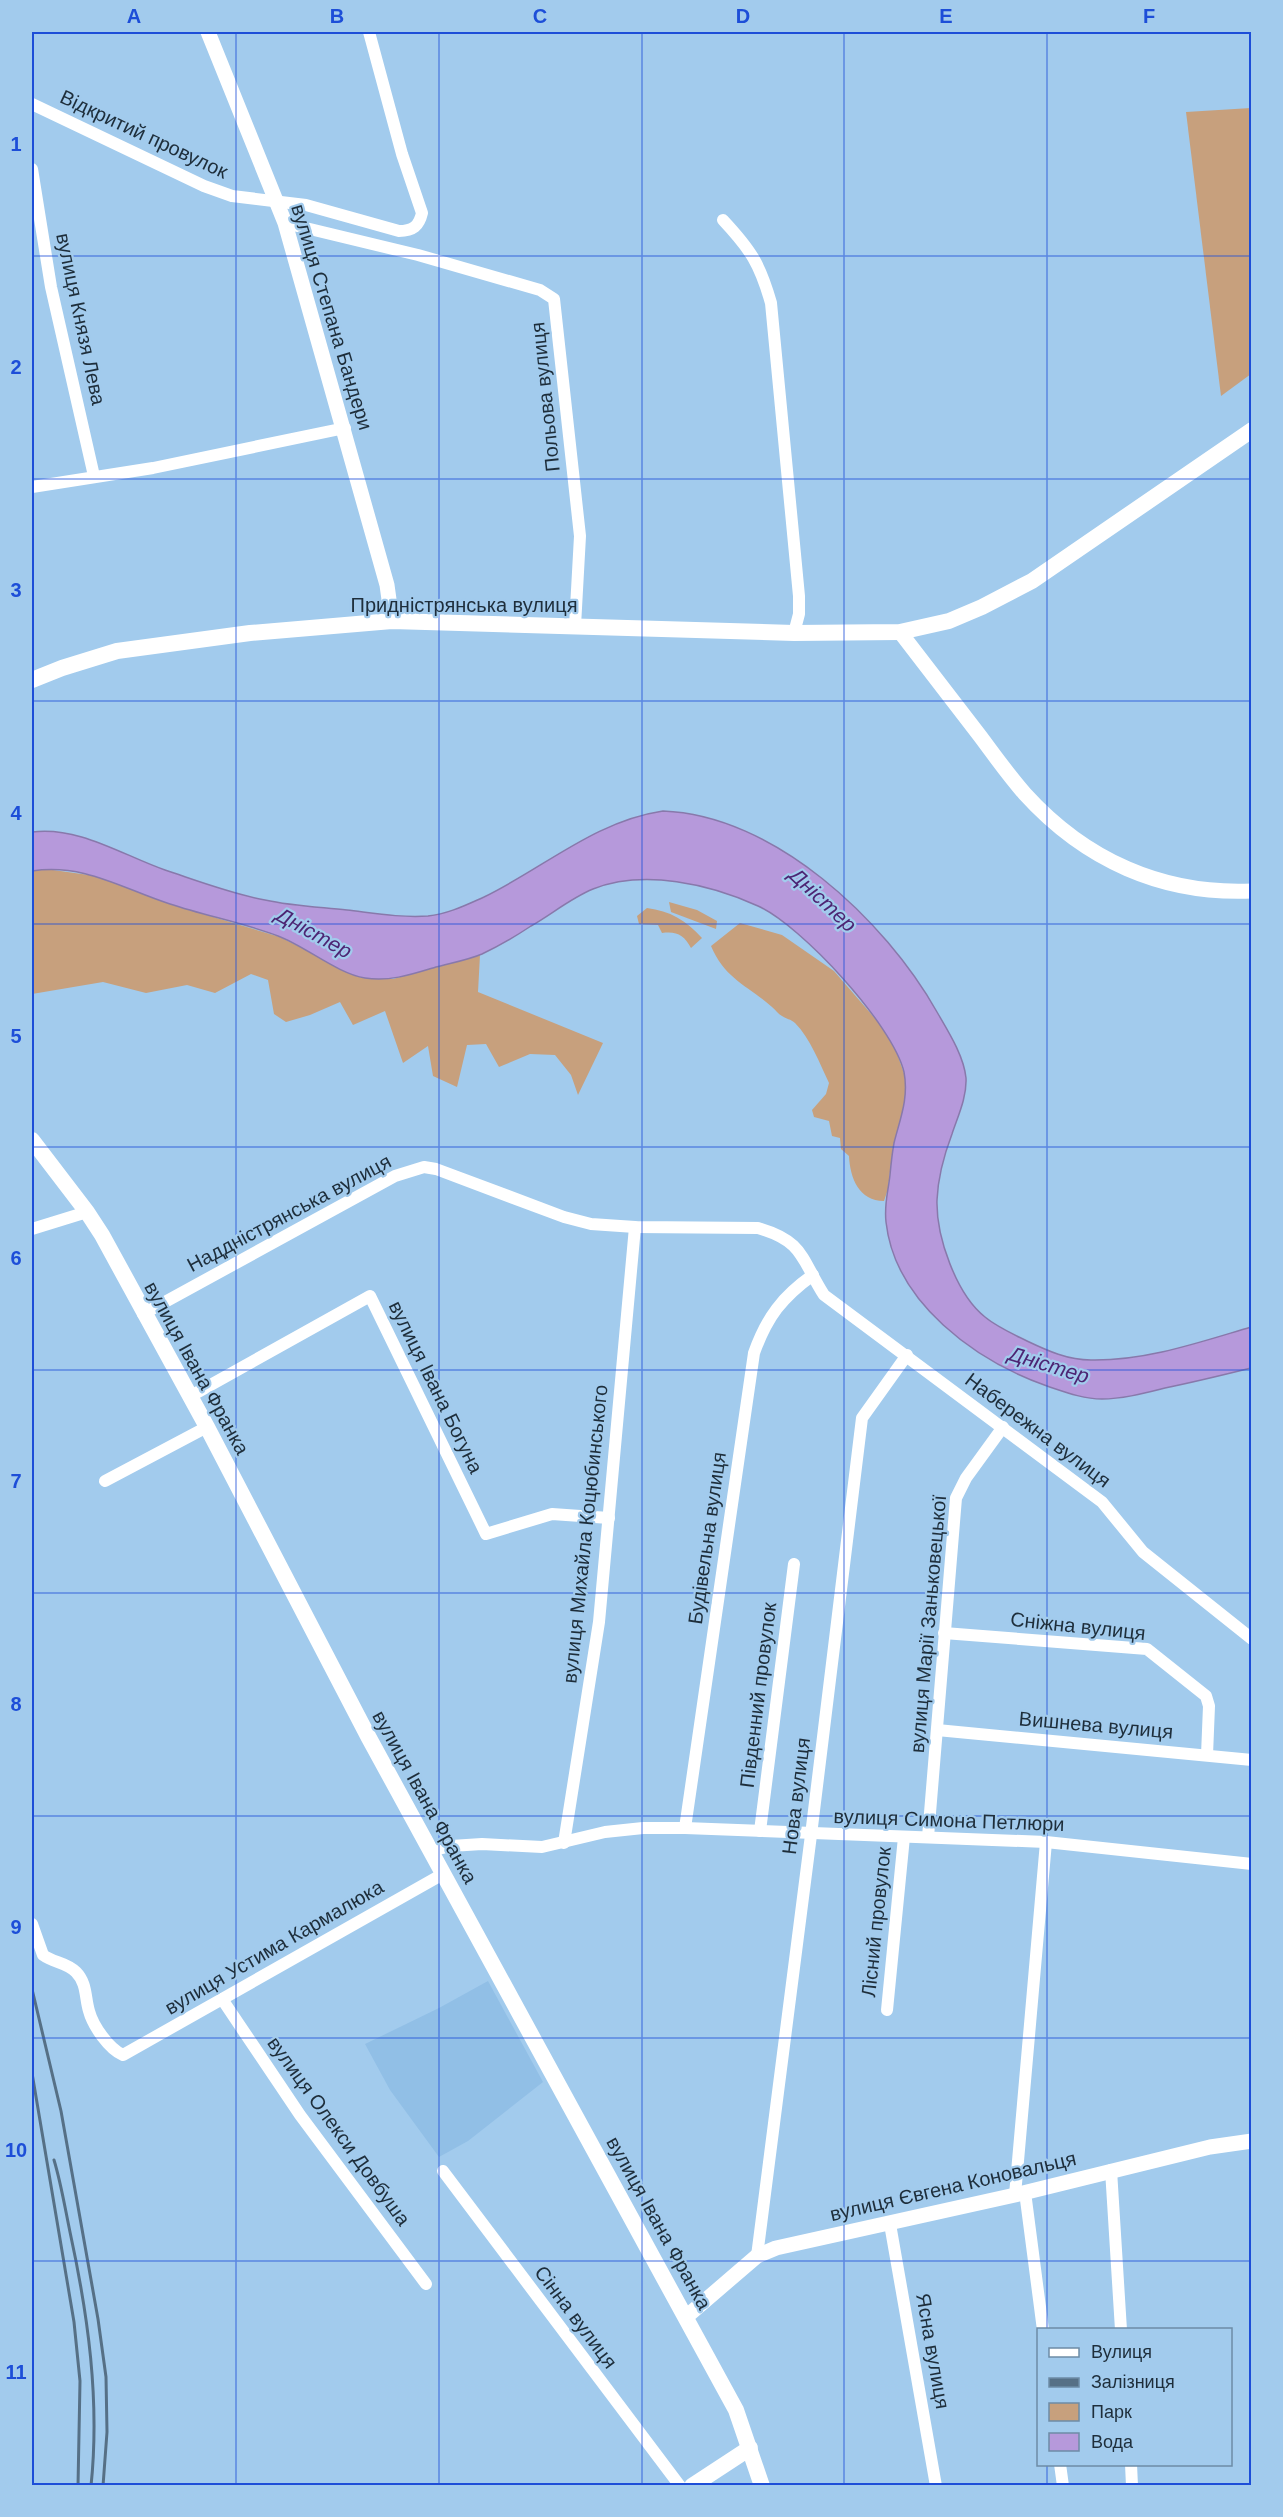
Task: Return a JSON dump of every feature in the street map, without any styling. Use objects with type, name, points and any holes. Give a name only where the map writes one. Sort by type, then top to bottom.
[{"type":"main road","name":"Придністрянська вулиця","points":[[32,680],[117,651],[250,633],[392,621],[794,633],[900,632],[949,621],[982,608],[1032,580],[1251,430]]},
{"type":"main road","name":"вулиця Івана Франка","points":[[32,1140],[102,1235],[143,1314],[207,1427],[369,1738],[736,2410],[762,2486]]},
{"type":"main road","points":[[692,2486],[750,2448]]},
{"type":"street","name":"вулиця Степана Бандери","points":[[208,32],[285,223],[345,428],[387,585],[392,621]]},
{"type":"street","name":"Відкритий провулок","points":[[32,104],[204,186],[232,196],[306,205],[399,231],[415,228],[420,222],[422,213],[402,154],[369,32]]},
{"type":"street","name":"вулиця Князя Лева","points":[[32,169],[51,287],[94,476]]},
{"type":"street","points":[[723,220],[748,247],[762,272],[771,303],[799,596],[799,614],[794,633]]},
{"type":"street","name":"Польова вулиця","points":[[285,223],[429,258],[540,290],[554,299],[580,536],[575,626]]},
{"type":"street","points":[[32,487],[153,468],[345,428]]},
{"type":"street","points":[[900,632],[1025,794],[1063,831],[1087,849],[1140,876],[1172,885],[1204,891],[1251,891]]},
{"type":"street","name":"Наддністрянська вулиця","points":[[143,1314],[395,1176],[424,1167],[478,1183],[564,1217],[591,1224],[635,1227],[758,1228],[776,1233],[792,1243],[802,1254]]},
{"type":"street","points":[[32,1229],[87,1212]]},
{"type":"street","name":"вулиця Михайла Коцюбинського","points":[[564,1843],[599,1622],[635,1227]]},
{"type":"street","name":"Набережна вулиця","points":[[802,1254],[825,1295],[1102,1502],[1143,1552],[1251,1639]]},
{"type":"street","name":"Будівельна вулиця","points":[[685,1828],[754,1353],[761,1333],[780,1301],[813,1275]]},
{"type":"street","name":"вулиця Івана Богуна","points":[[189,1396],[370,1296],[486,1534],[552,1514],[609,1518]]},
{"type":"street","name":"Нова вулиця","points":[[757,2256],[862,1418],[907,1355]]},
{"type":"street","points":[[105,1481],[207,1427]]},
{"type":"street","name":"вулиця Марії Заньковецької","points":[[928,1837],[956,1498],[966,1478],[1003,1427]]},
{"type":"street","name":"Південний провулок","points":[[760,1831],[794,1564]]},
{"type":"street","name":"Сніжна вулиця","points":[[944,1633],[1147,1649],[1206,1696],[1209,1706],[1207,1755]]},
{"type":"street","name":"Вишнева вулиця","points":[[937,1730],[1251,1760]]},
{"type":"street","name":"вулиця Симона Петлюри","points":[[430,1851],[451,1846],[482,1844],[542,1847],[605,1832],[644,1828],[685,1828],[811,1835],[1046,1842],[1251,1864]]},
{"type":"street","name":"Лісний провулок","points":[[887,2010],[904,1838]]},
{"type":"street","points":[[1043,2328],[1020,2194],[1046,1842]]},
{"type":"street","name":"вулиця Устима Кармалюка","points":[[32,1924],[43,1955],[62,1961],[77,1972],[84,1983],[89,2013],[95,2025],[115,2052],[123,2055],[443,1874]]},
{"type":"street","name":"вулиця Олекси Довбуша","points":[[222,1999],[300,2115],[426,2284]]},
{"type":"street","name":"вулиця Євгена Коновальця","points":[[686,2317],[757,2256],[776,2248],[1020,2194],[1210,2147],[1251,2141]]},
{"type":"street","points":[[1111,2170],[1121,2328]]},
{"type":"street","name":"Сінна вулиця","points":[[443,2171],[680,2486]]},
{"type":"street","name":"Ясна вулиця","points":[[890,2224],[936,2486]]},
{"type":"street","points":[[1060,2466],[1063,2486]]},
{"type":"street","points":[[1131,2466],[1132,2486]]},
{"type":"shaded area","points":[[488,1981],[543,2082],[468,2141],[439,2157],[390,2090],[365,2044]]},
{"type":"green space","points":[[1251,108],[1251,374],[1221,396],[1186,112]]},
{"type":"green space","points":[[46,869],[103,877],[170,904],[280,937],[362,978],[393,979],[480,955],[478,992],[603,1043],[578,1095],[571,1075],[555,1055],[530,1054],[499,1067],[486,1044],[467,1045],[457,1087],[433,1076],[428,1046],[403,1063],[385,1011],[353,1025],[340,1002],[286,1022],[274,1014],[268,980],[251,974],[215,993],[187,985],[146,993],[103,982],[32,994],[32,871]]},
{"type":"green space","points":[[669,902],[697,910],[717,921],[716,929],[671,912]]},
{"type":"green space","points":[[647,908],[677,917],[702,938],[691,948],[680,935],[662,933],[658,925],[639,924],[637,916]]},
{"type":"green space","points":[[740,923],[782,935],[834,971],[879,1023],[895,1048],[905,1076],[906,1095],[893,1146],[888,1189],[884,1201],[875,1200],[862,1193],[851,1172],[849,1156],[841,1149],[840,1138],[832,1136],[829,1121],[814,1117],[812,1110],[826,1094],[829,1083],[805,1036],[793,1022],[737,981],[723,966],[711,946]]},
{"type":"water","name":"Дністер","points":[[663,811],[705,817],[745,831],[785,852],[822,878],[857,909],[888,942],[915,977],[950,1035],[965,1070],[964,1099],[946,1150],[940,1175],[938,1214],[944,1247],[957,1279],[965,1294],[985,1317],[1005,1330],[1050,1351],[1066,1357],[1091,1360],[1152,1354],[1251,1327],[1251,1368],[1126,1397],[1088,1398],[1061,1391],[1020,1375],[993,1361],[943,1325],[922,1303],[905,1278],[893,1251],[886,1222],[886,1204],[894,1143],[905,1091],[904,1072],[896,1052],[865,1004],[821,955],[776,917],[739,898],[677,882],[634,880],[613,883],[577,897],[482,954],[410,975],[374,979],[344,971],[278,936],[170,904],[103,879],[69,871],[32,871],[32,832],[67,833],[100,843],[165,870],[253,897],[295,905],[387,915],[428,916],[450,911],[484,897],[592,835],[638,816]]},
{"type":"railway","points":[[32,1989],[61,2111],[98,2319],[106,2377],[107,2432],[103,2486]]},
{"type":"railway","points":[[32,2073],[74,2322],[80,2381],[78,2486]]},
{"type":"railway","points":[[54,2160],[82,2295],[91,2358],[94,2422],[91,2486]]}]
